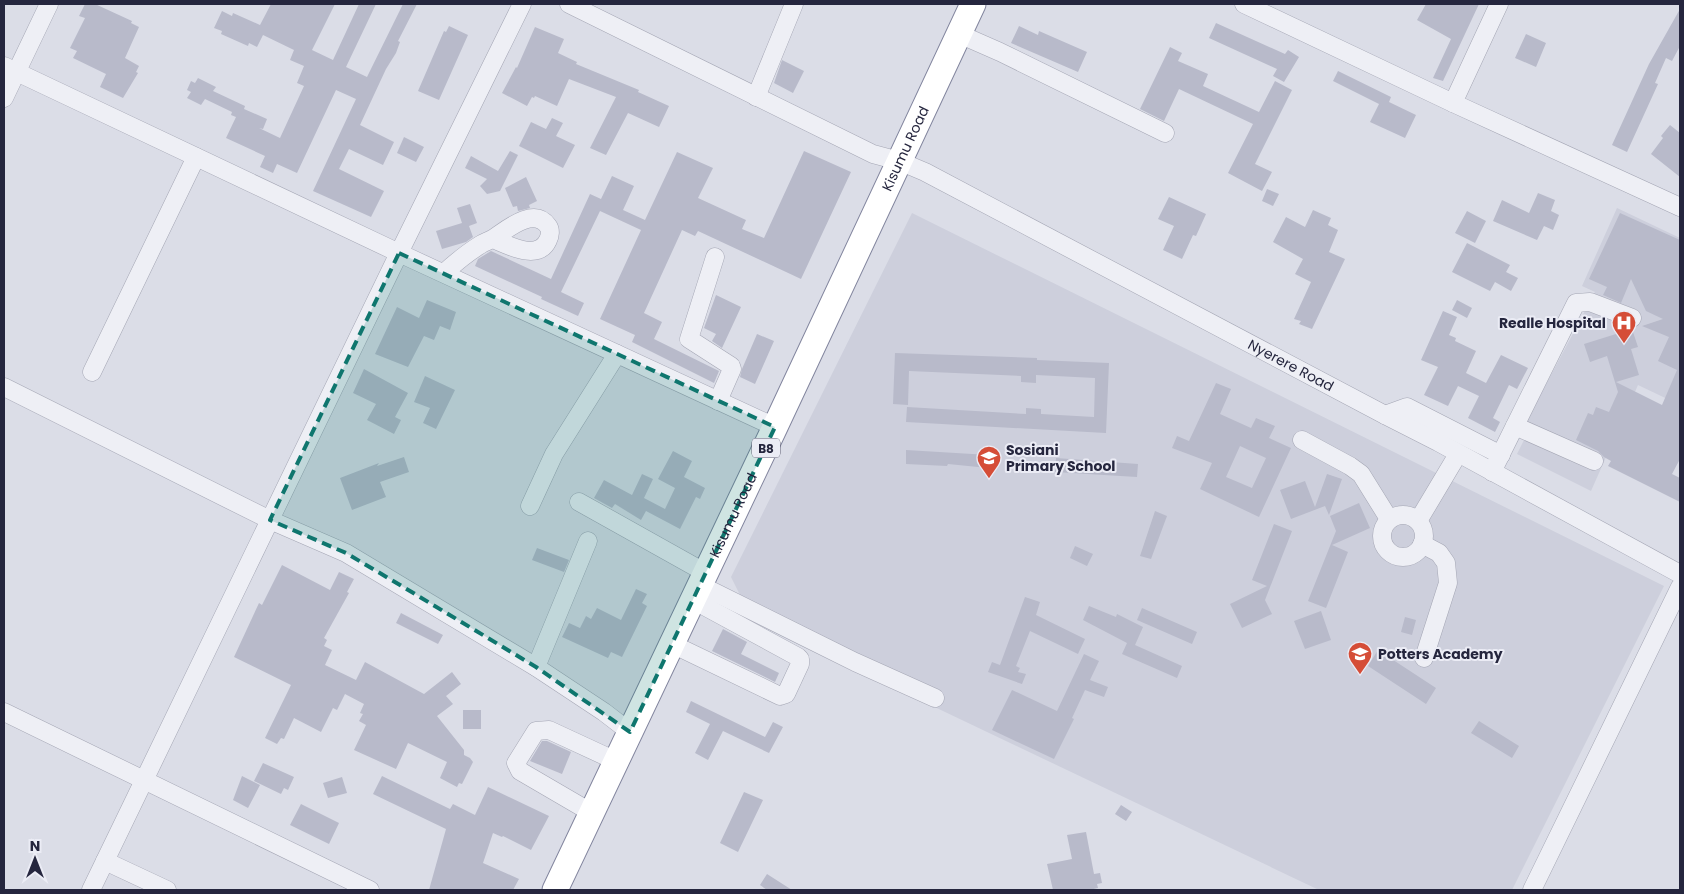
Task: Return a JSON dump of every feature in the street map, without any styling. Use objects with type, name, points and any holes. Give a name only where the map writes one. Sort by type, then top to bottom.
[{"type":"highway","name":"Kisumu Road","points":[[555,890],[973,4]]},
{"type":"street","points":[[4,98],[10,69],[49,4]]},
{"type":"street","points":[[91,890],[399,252],[522,4]]},
{"type":"street","name":"Nyerere Road","points":[[569,4],[873,154],[898,161],[925,172],[1385,416],[1442,435],[1458,454],[1680,574]]},
{"type":"street","points":[[756,97],[794,4]]},
{"type":"street","points":[[1244,4],[1453,103],[1680,207]]},
{"type":"street","points":[[1453,103],[1499,4]]},
{"type":"street","points":[[959,34],[1000,52],[1164,133]]},
{"type":"street","points":[[10,69],[775,427]]},
{"type":"street","points":[[92,372],[196,157]]},
{"type":"street","points":[[444,273],[476,248],[493,239]]},
{"type":"street","points":[[715,257],[689,339],[731,366],[732,369],[718,401]]},
{"type":"street","points":[[1492,472],[1576,303],[1590,302],[1632,318]]},
{"type":"street","points":[[530,506],[554,454],[617,354]]},
{"type":"street","points":[[4,387],[270,520],[346,553],[536,667],[604,712],[630,732]]},
{"type":"street","points":[[1515,426],[1594,461]]},
{"type":"street","points":[[1442,435],[1501,455]]},
{"type":"street","points":[[1302,440],[1361,474],[1389,519]]},
{"type":"street","points":[[1418,521],[1458,454]]},
{"type":"street","points":[[579,502],[798,656],[800,664],[786,694],[780,696],[672,644]]},
{"type":"street","points":[[1401,514],[1413,517],[1418,521],[1424,532],[1419,550],[1408,556],[1396,556],[1390,552],[1382,542],[1382,530],[1389,519],[1401,514]]},
{"type":"street","points":[[536,667],[588,541]]},
{"type":"street","points":[[1422,544],[1439,553],[1446,563],[1448,583],[1424,658]]},
{"type":"street","points":[[699,586],[855,662],[935,698]]},
{"type":"street","points":[[1532,890],[1680,587]]},
{"type":"street","points":[[4,712],[370,890]]},
{"type":"street","points":[[592,812],[520,772],[516,763],[536,731],[541,730],[549,730],[616,761]]},
{"type":"street","points":[[105,861],[166,890]]},
{"type":"highlighted area","points":[[399,253],[775,427],[630,732],[536,667],[346,553],[270,520]]},
{"type":"shaded area","name":"Realle Hospital","points":[[1617,208],[1680,238],[1680,405],[1638,385],[1591,491],[1517,454],[1529,430],[1524,426],[1595,292],[1582,286]]},
{"type":"shaded area","points":[[912,213],[1664,586],[1512,890],[1319,890],[922,701],[740,595],[731,577]]},
{"type":"building","points":[[85,4],[95,4],[132,21],[131,23],[139,27],[125,58],[139,66],[136,72],[138,73],[123,98],[100,87],[106,74],[73,58],[77,51],[70,48],[85,18],[79,16]]},
{"type":"building","points":[[271,4],[335,4],[312,50],[333,60],[359,4],[376,4],[346,67],[367,77],[403,4],[417,4],[398,41],[400,42],[396,53],[386,69],[360,125],[394,142],[383,165],[349,149],[339,169],[384,191],[371,217],[313,191],[356,99],[336,90],[297,173],[277,164],[273,173],[260,167],[265,156],[226,138],[236,117],[231,115],[232,112],[205,99],[201,105],[187,98],[191,92],[187,90],[191,81],[195,83],[198,78],[216,87],[213,91],[245,106],[244,109],[267,119],[263,129],[259,128],[280,138],[304,86],[297,83],[304,66],[290,60],[294,50],[263,35],[257,47],[249,43],[248,46],[221,34],[222,31],[214,28],[222,11],[232,16],[233,13],[260,25]]},
{"type":"building","points":[[1426,4],[1479,4],[1443,81],[1433,78],[1451,39],[1417,20]]},
{"type":"building","points":[[1680,9],[1680,46],[1672,61],[1666,58],[1655,83],[1658,84],[1627,152],[1612,145],[1649,64]]},
{"type":"building","points":[[1216,23],[1285,54],[1288,50],[1299,57],[1284,82],[1273,76],[1277,69],[1209,38]]},
{"type":"building","points":[[449,26],[468,35],[439,100],[418,91],[444,31],[446,32]]},
{"type":"building","points":[[1019,26],[1038,35],[1039,31],[1087,52],[1078,72],[1011,43]]},
{"type":"building","points":[[535,27],[564,39],[558,53],[577,62],[576,64],[639,90],[638,92],[669,106],[659,127],[628,113],[606,155],[590,148],[616,97],[569,79],[557,106],[535,96],[534,98],[532,97],[527,106],[502,93],[517,68]]},
{"type":"building","points":[[1526,34],[1546,43],[1536,67],[1515,58]]},
{"type":"building","points":[[1170,47],[1182,53],[1178,61],[1208,74],[1203,86],[1259,112],[1275,81],[1292,90],[1255,164],[1272,172],[1262,191],[1228,173],[1253,124],[1179,89],[1164,121],[1140,109]]},
{"type":"building","points":[[782,60],[804,71],[793,93],[774,83]]},
{"type":"building","points":[[1338,71],[1391,97],[1389,102],[1416,115],[1405,138],[1370,122],[1379,104],[1333,81]]},
{"type":"building","points":[[552,118],[563,123],[556,136],[575,145],[563,168],[519,146],[531,122],[546,129]]},
{"type":"building","points":[[1670,125],[1680,133],[1680,177],[1651,154]]},
{"type":"building","points":[[404,137],[424,147],[416,162],[397,153]]},
{"type":"building","points":[[510,151],[518,155],[500,191],[487,194],[480,186],[487,179],[465,168],[471,156],[498,171]]},
{"type":"building","points":[[804,151],[851,172],[801,279],[698,231],[695,236],[682,230],[644,313],[662,322],[654,339],[719,371],[714,383],[632,342],[635,335],[600,319],[641,230],[600,211],[561,292],[584,303],[578,316],[475,266],[478,259],[491,251],[551,279],[590,194],[601,199],[612,176],[634,186],[623,210],[645,220],[677,152],[713,168],[698,198],[746,220],[742,229],[764,238]]},
{"type":"building","points":[[526,177],[537,201],[529,205],[530,208],[518,211],[517,206],[513,207],[505,188]]},
{"type":"building","points":[[1267,189],[1279,194],[1273,206],[1262,201]]},
{"type":"building","points":[[1538,193],[1555,200],[1551,211],[1559,215],[1553,230],[1544,226],[1537,240],[1493,221],[1502,200],[1529,213]]},
{"type":"building","points":[[1169,197],[1206,214],[1196,236],[1193,235],[1182,259],[1163,250],[1174,226],[1158,219]]},
{"type":"building","points":[[470,204],[477,223],[469,226],[473,237],[466,242],[442,249],[436,231],[462,223],[457,208]]},
{"type":"building","points":[[1313,210],[1331,218],[1328,225],[1338,230],[1329,252],[1345,259],[1312,329],[1299,324],[1301,321],[1294,319],[1311,282],[1295,274],[1303,259],[1273,242],[1286,217],[1305,227]]},
{"type":"building","points":[[1467,211],[1486,221],[1475,243],[1455,233]]},
{"type":"building","points":[[1620,213],[1680,240],[1680,459],[1672,474],[1680,478],[1680,502],[1608,466],[1611,461],[1598,451],[1576,440],[1588,413],[1593,415],[1596,407],[1609,412],[1618,392],[1607,356],[1590,362],[1584,344],[1632,329],[1638,347],[1631,349],[1639,375],[1616,382],[1662,405],[1677,370],[1658,361],[1669,337],[1642,326],[1663,319],[1646,311],[1631,279],[1621,303],[1603,295],[1607,287],[1589,279]]},
{"type":"building","points":[[1467,243],[1510,265],[1506,272],[1518,278],[1511,291],[1495,282],[1490,291],[1452,272]]},
{"type":"building","points":[[716,295],[741,307],[722,348],[712,341],[716,334],[704,328]]},
{"type":"building","points":[[427,300],[456,312],[450,330],[440,326],[434,340],[424,336],[408,367],[375,354],[397,307],[419,318]]},
{"type":"building","points":[[1457,300],[1472,308],[1467,318],[1452,310]]},
{"type":"building","points":[[1443,311],[1457,317],[1449,335],[1456,338],[1455,341],[1476,351],[1466,373],[1486,383],[1501,355],[1528,368],[1517,389],[1509,385],[1493,418],[1500,422],[1495,432],[1468,418],[1479,396],[1458,386],[1448,406],[1424,395],[1438,367],[1421,360]]},
{"type":"building","points":[[757,334],[774,341],[755,384],[740,377]]},
{"type":"building","points":[[895,353],[1037,358],[1037,360],[1109,363],[1106,433],[906,422],[907,407],[1026,414],[1026,408],[1041,409],[1041,414],[1094,417],[1095,378],[1036,375],[1036,383],[1021,382],[1021,376],[909,371],[908,405],[893,404]]},
{"type":"building","points":[[364,369],[408,393],[395,417],[401,420],[394,434],[367,420],[376,404],[353,393]]},
{"type":"building","points":[[425,376],[455,390],[436,429],[423,423],[430,408],[414,402]]},
{"type":"building","points":[[1216,383],[1231,389],[1220,414],[1251,428],[1256,418],[1275,426],[1269,438],[1291,448],[1259,517],[1200,489],[1212,463],[1172,448],[1177,436],[1189,441]],"holes":[[[1240,446],[1266,458],[1252,488],[1226,477]]]},
{"type":"building","points":[[906,450],[989,455],[988,468],[948,464],[947,466],[906,464]]},
{"type":"building","points":[[673,451],[692,461],[684,477],[705,488],[700,499],[696,497],[680,529],[646,511],[641,520],[615,504],[612,508],[594,498],[604,480],[632,495],[642,474],[653,479],[644,498],[665,509],[675,488],[658,479]]},
{"type":"building","points":[[404,457],[409,472],[380,482],[386,497],[352,510],[340,478],[379,463],[377,466]]},
{"type":"building","points":[[1056,458],[1138,464],[1137,477],[1055,472]]},
{"type":"building","points":[[1327,474],[1342,479],[1329,515],[1325,506],[1291,519],[1280,490],[1305,481],[1315,507]]},
{"type":"building","points":[[1359,503],[1370,528],[1332,545],[1348,552],[1326,608],[1308,601],[1336,531],[1330,516]]},
{"type":"building","points":[[1155,511],[1167,516],[1151,559],[1140,556]]},
{"type":"building","points":[[1274,524],[1292,531],[1265,600],[1272,614],[1242,628],[1230,604],[1267,586],[1252,580]]},
{"type":"building","points":[[1075,546],[1093,554],[1087,566],[1070,558]]},
{"type":"building","points":[[537,548],[569,560],[564,572],[532,560]]},
{"type":"building","points":[[282,565],[330,590],[339,572],[354,579],[347,592],[349,593],[324,638],[327,640],[324,646],[332,650],[325,665],[356,680],[365,662],[424,694],[452,672],[461,684],[446,696],[453,704],[437,716],[464,750],[464,755],[473,762],[462,784],[459,783],[457,787],[440,778],[447,762],[408,743],[396,769],[354,750],[366,725],[359,721],[363,714],[360,713],[364,704],[345,694],[337,710],[333,708],[321,732],[294,718],[284,739],[281,738],[277,744],[265,738],[291,685],[234,657],[259,603],[262,605]]},
{"type":"building","points":[[636,589],[647,594],[642,603],[647,606],[622,657],[611,652],[608,658],[562,637],[569,623],[580,628],[586,616],[591,619],[597,608],[621,620]]},
{"type":"building","points":[[1025,597],[1040,602],[1036,615],[1085,639],[1078,654],[1030,631],[1016,666],[1020,668],[1018,672],[1026,674],[1022,684],[988,672],[992,662],[1000,665]]},
{"type":"building","points":[[1089,606],[1116,617],[1117,614],[1143,627],[1135,645],[1182,666],[1177,678],[1122,654],[1127,643],[1083,620]]},
{"type":"building","points":[[1142,608],[1197,632],[1192,644],[1137,620]]},
{"type":"building","points":[[1321,611],[1331,640],[1305,649],[1294,621]]},
{"type":"building","points":[[401,613],[443,635],[438,644],[396,623]]},
{"type":"building","points":[[1405,617],[1416,620],[1412,635],[1401,632]]},
{"type":"building","points":[[723,629],[747,642],[741,654],[779,673],[775,682],[712,651]]},
{"type":"building","points":[[1378,650],[1436,688],[1426,704],[1368,666]]},
{"type":"building","points":[[1084,654],[1099,661],[1090,680],[1108,687],[1104,697],[1085,690],[1072,718],[1074,719],[1054,759],[992,730],[1012,690],[1057,711]]},
{"type":"building","points":[[691,701],[765,737],[773,722],[783,727],[769,753],[723,731],[708,760],[695,753],[710,724],[686,712]]},
{"type":"building","points":[[463,710],[481,710],[481,729],[463,729]]},
{"type":"building","points":[[1479,721],[1519,746],[1512,758],[1471,733]]},
{"type":"building","points":[[542,741],[547,741],[571,752],[562,774],[530,761]]},
{"type":"building","points":[[263,763],[294,777],[288,790],[284,788],[281,794],[254,781]]},
{"type":"building","points":[[242,776],[260,785],[248,808],[233,800]]},
{"type":"building","points":[[382,776],[450,809],[453,804],[475,815],[488,787],[549,816],[531,850],[493,833],[483,863],[519,879],[513,890],[429,890],[446,829],[373,794]]},
{"type":"building","points":[[342,777],[347,793],[328,798],[323,783]]},
{"type":"building","points":[[744,792],[763,800],[738,852],[720,843]]},
{"type":"building","points":[[301,804],[339,823],[329,844],[290,825]]},
{"type":"building","points":[[1121,805],[1132,812],[1126,821],[1115,814]]},
{"type":"building","points":[[1086,832],[1094,874],[1100,873],[1102,883],[1097,884],[1098,888],[1089,890],[1053,890],[1047,864],[1072,859],[1067,835]]},
{"type":"building","points":[[767,874],[792,890],[767,890],[760,885]]},
{"type":"place","name":"Realle Hospital","points":[[1624,344]]},
{"type":"place","name":"Sosiani Primary School","points":[[989,479]]},
{"type":"place","name":"Potters Academy","points":[[1360,675]]}]
